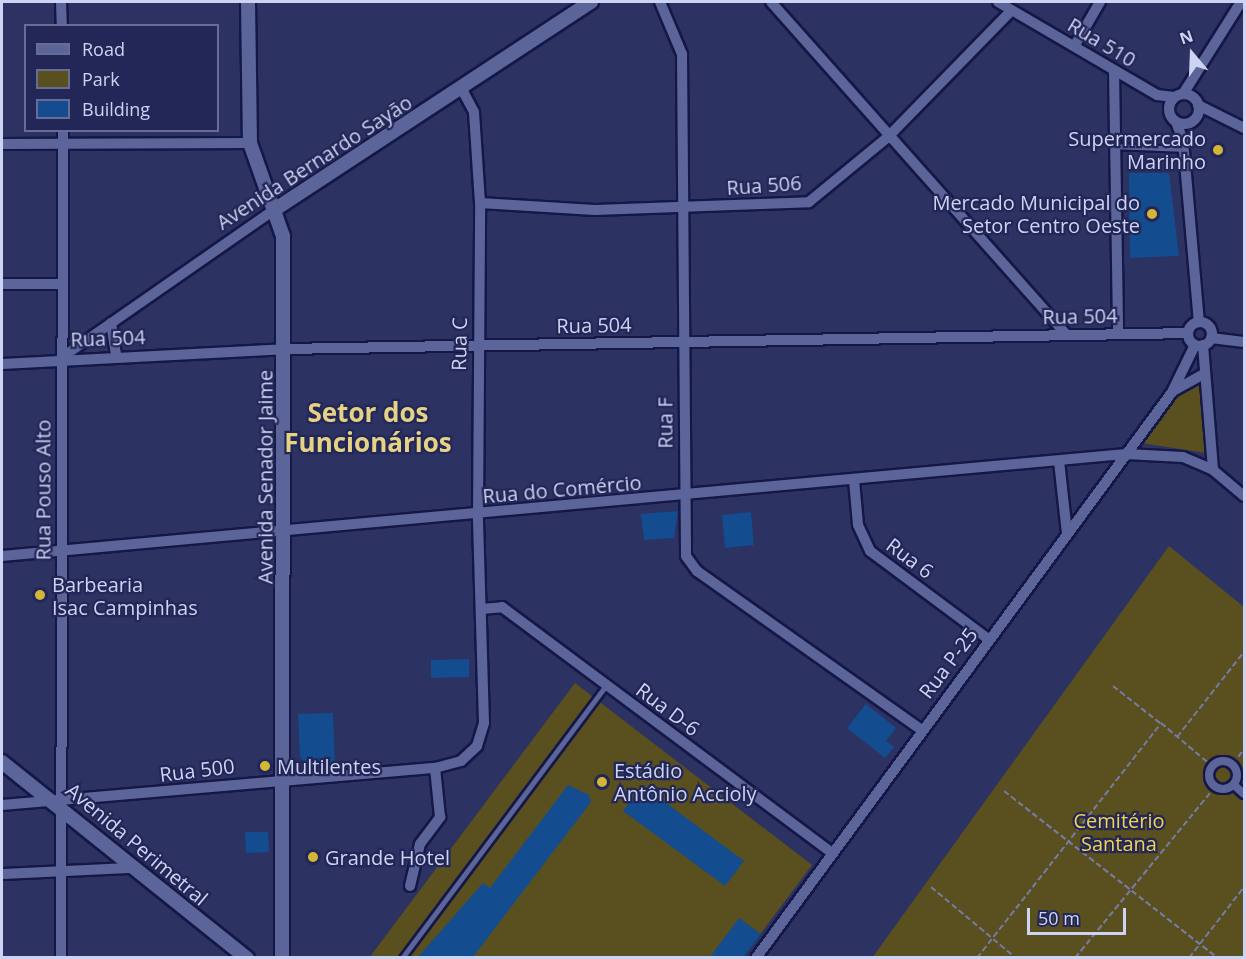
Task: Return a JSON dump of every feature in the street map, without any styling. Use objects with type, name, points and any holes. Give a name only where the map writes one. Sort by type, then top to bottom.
[{"type":"street","points":[[61,2],[62,24]]},
{"type":"street","name":"Avenida Senador Jaime","points":[[248,2],[250,143],[277,208],[283,236],[285,778],[282,957]]},
{"type":"street","name":"Avenida Bernardo Sayão","points":[[61,358],[277,208],[591,2]]},
{"type":"street","name":"Rua F","points":[[660,2],[682,54],[685,207],[683,541],[697,571],[920,729]]},
{"type":"street","points":[[771,2],[887,138],[1066,334]]},
{"type":"street","name":"Rua 510","points":[[998,2],[1157,95],[1176,122]]},
{"type":"street","points":[[1075,45],[1100,2]]},
{"type":"street","points":[[1169,109],[1197,79],[1241,2]]},
{"type":"street","name":"Rua 506","points":[[480,203],[685,207],[809,202],[887,138],[1011,11]]},
{"type":"street","points":[[1114,71],[1118,333]]},
{"type":"street","points":[[1183,144],[1196,102],[1197,79]]},
{"type":"street","name":"Rua C","points":[[461,88],[474,112],[480,203],[476,345],[484,723],[477,746]]},
{"type":"street","name":"Rua 510","points":[[1157,95],[1179,96],[1196,102],[1215,116],[1245,128]]},
{"type":"street","points":[[1215,116],[1176,122],[1183,144],[1198,322],[1188,333],[1203,343],[1245,342]]},
{"type":"street","name":"Rua Pouso Alto","points":[[61,957],[58,804],[63,132]]},
{"type":"street","points":[[2,144],[250,143]]},
{"type":"street","points":[[2,284],[62,284]]},
{"type":"street","points":[[1198,322],[1210,328],[1203,343],[1202,375],[1213,470]]},
{"type":"street","points":[[111,323],[117,356]]},
{"type":"street","name":"Rua 504","points":[[2,364],[61,358],[284,349],[1188,333]]},
{"type":"street","name":"Rua P-25","points":[[756,957],[829,851],[1172,392],[1203,343]]},
{"type":"street","name":"Rua P-25","points":[[1172,392],[1202,375]]},
{"type":"street","name":"Rua do Comércio","points":[[2,556],[285,534],[1126,454],[1183,457],[1213,470],[1245,496]]},
{"type":"street","points":[[1059,461],[1067,533]]},
{"type":"street","name":"Rua 6","points":[[854,480],[858,525],[870,551],[988,639]]},
{"type":"street","name":"Rua D-6","points":[[481,609],[502,607],[829,851]]},
{"type":"street","name":"Rua 500","points":[[2,806],[58,804],[285,778],[435,768],[461,761],[477,746]]},
{"type":"street","points":[[1234,785],[1237,772],[1233,764],[1224,760],[1212,766],[1209,780],[1215,787],[1234,785],[1245,794]]},
{"type":"street","name":"Avenida Perimetral","points":[[2,762],[58,804],[129,868],[247,957]]},
{"type":"street","points":[[410,886],[420,844],[440,817],[435,768]]},
{"type":"street","points":[[2,874],[129,868]]},
{"type":"lane","points":[[1115,146],[1183,144]]},
{"type":"lane","points":[[402,957],[606,685]]},
{"type":"path","points":[[1177,737],[1245,652]]},
{"type":"path","points":[[1113,686],[1212,766]]},
{"type":"path","points":[[977,957],[1161,723]]},
{"type":"path","points":[[1233,764],[1245,750]]},
{"type":"path","points":[[1075,957],[1215,787]]},
{"type":"path","points":[[1004,791],[1070,839],[1218,957]]},
{"type":"path","points":[[1189,957],[1245,887]]},
{"type":"path","points":[[931,888],[1016,957]]},
{"type":"green space","points":[[1193,385],[1200,386],[1206,453],[1141,443],[1183,389]]},
{"type":"green space","name":"Cemitério Santana","points":[[1169,546],[1244,607],[1244,957],[872,958]]},
{"type":"green space","name":"Estádio Antônio Accioly","points":[[575,683],[812,865],[743,957],[369,958]]},
{"type":"building","name":"Mercado Municipal do Setor Centro Oeste","points":[[1129,173],[1169,173],[1179,256],[1130,258]]},
{"type":"building","points":[[678,511],[674,538],[644,540],[641,514]]},
{"type":"building","points":[[751,512],[754,545],[725,548],[722,515]]},
{"type":"building","points":[[469,659],[469,677],[431,678],[431,660]]},
{"type":"building","points":[[866,704],[896,728],[886,741],[894,747],[885,758],[847,728]]},
{"type":"building","points":[[333,713],[335,766],[307,767],[300,757],[298,714]]},
{"type":"building","points":[[568,785],[589,795],[591,802],[473,957],[418,957],[483,883],[490,888]]},
{"type":"building","points":[[642,785],[744,861],[725,886],[623,811]]},
{"type":"building","points":[[245,832],[268,832],[269,852],[246,853]]},
{"type":"building","points":[[739,918],[761,934],[743,957],[710,957]]},
{"type":"place","name":"Supermercado Marinho","points":[[1218,150]]},
{"type":"place","name":"Mercado Municipal do Setor Centro Oeste","points":[[1152,214]]},
{"type":"place","name":"Barbearia Isac Campinhas","points":[[40,595]]},
{"type":"place","name":"Multilentes","points":[[265,766]]},
{"type":"place","name":"Estádio Antônio Accioly","points":[[602,782]]},
{"type":"place","name":"Grande Hotel","points":[[313,857]]},
{"type":"district","name":"Setor dos Funcionários","points":[[368,428]]}]
